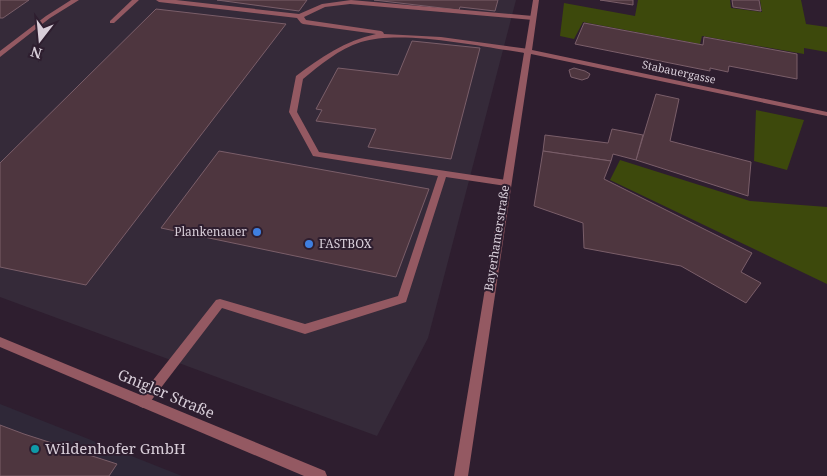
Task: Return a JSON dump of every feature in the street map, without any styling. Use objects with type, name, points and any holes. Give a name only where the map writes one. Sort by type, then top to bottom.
[{"type":"street","points":[[0,55],[48,16],[76,0]]},
{"type":"street","points":[[112,22],[136,0]]},
{"type":"street","points":[[159,0],[300,16],[324,5],[347,1],[533,18]]},
{"type":"street","name":"Bayerhamerstraße","points":[[461,476],[526,51],[536,0]]},
{"type":"street","points":[[300,16],[303,22],[392,35]]},
{"type":"street","points":[[392,35],[361,39],[326,56],[299,78],[292,112],[316,154],[506,183]]},
{"type":"street","name":"Stabauergasse","points":[[392,35],[526,51],[827,114]]},
{"type":"street","points":[[143,402],[220,303],[305,329],[402,299],[443,174]]},
{"type":"street","name":"Gnigler Straße","points":[[0,342],[320,476]]},
{"type":"shaded area","points":[[0,0],[516,0],[428,338],[377,436],[0,297]]},
{"type":"shaded area","points":[[0,404],[182,476],[0,476]]},
{"type":"green space","points":[[638,0],[730,0],[731,8],[762,12],[760,0],[801,0],[806,24],[827,27],[827,52],[804,48],[804,54],[702,36],[700,44],[583,22],[574,39],[560,36],[564,3],[635,16]]},
{"type":"green space","points":[[756,110],[804,120],[787,170],[754,161]]},
{"type":"green space","points":[[620,160],[750,201],[827,207],[827,284],[610,180]]},
{"type":"building","points":[[0,0],[29,0],[3,18],[0,18]]},
{"type":"building","points":[[217,0],[307,0],[299,11]]},
{"type":"building","points":[[374,0],[498,0],[495,11],[460,7],[459,10]]},
{"type":"building","points":[[600,0],[633,0],[633,5]]},
{"type":"building","points":[[732,0],[759,0],[761,11],[733,7]]},
{"type":"building","points":[[156,9],[286,24],[86,285],[0,267],[0,163]]},
{"type":"building","points":[[584,23],[703,45],[704,37],[797,54],[797,79],[729,66],[728,72],[710,68],[710,71],[575,44]]},
{"type":"building","points":[[412,41],[480,48],[451,159],[368,147],[376,129],[316,121],[322,110],[316,109],[338,68],[398,75]]},
{"type":"building","points":[[574,68],[590,74],[588,78],[582,80],[571,77],[569,70]]},
{"type":"building","points":[[656,94],[679,99],[670,141],[751,162],[748,196],[636,160]]},
{"type":"building","points":[[612,129],[643,135],[636,160],[613,154],[611,161],[543,151],[545,135],[608,143]]},
{"type":"building","points":[[219,151],[429,189],[396,277],[161,228]]},
{"type":"building","points":[[543,151],[611,161],[604,179],[752,253],[741,272],[761,283],[746,303],[681,266],[584,248],[583,223],[534,206]]},
{"type":"building","name":"Wildenhofer GmbH","points":[[0,425],[117,464],[109,476],[0,476]]},
{"type":"place","name":"Plankenauer","points":[[257,232]]},
{"type":"place","name":"FASTBOX","points":[[309,244]]},
{"type":"place","name":"Wildenhofer GmbH","points":[[35,449]]}]
